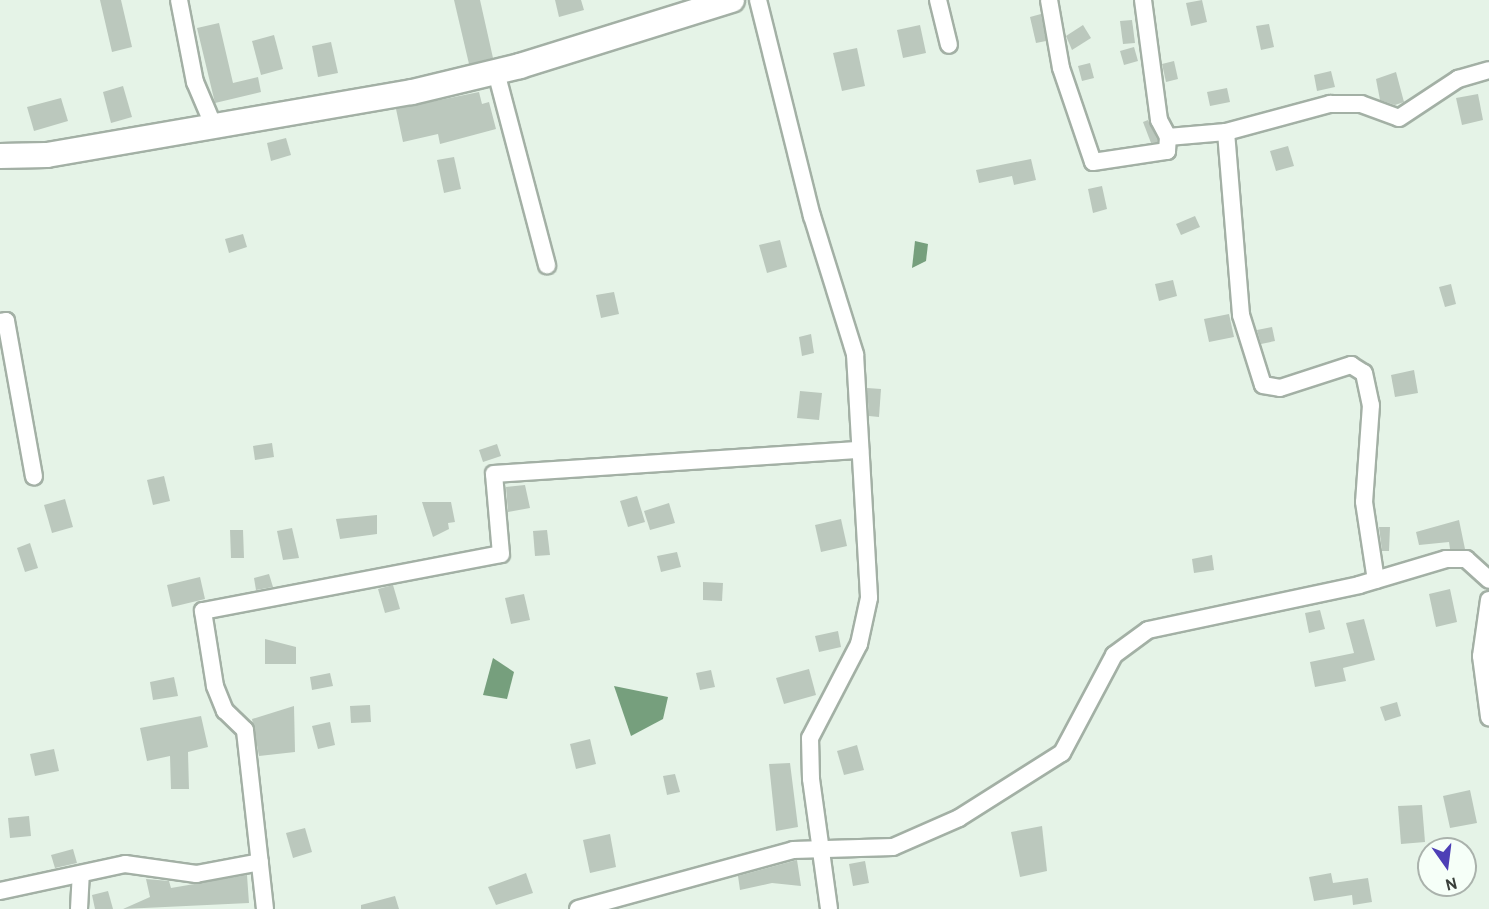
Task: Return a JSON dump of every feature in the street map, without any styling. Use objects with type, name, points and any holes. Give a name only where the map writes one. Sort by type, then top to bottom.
[{"type":"main road","points":[[0,156],[47,155],[212,122],[412,92],[496,72],[732,0]]},
{"type":"street","points":[[179,0],[195,82],[212,122]]},
{"type":"street","points":[[758,0],[812,216],[855,354],[869,598],[860,644],[810,738],[829,909]]},
{"type":"street","points":[[938,0],[949,45]]},
{"type":"street","points":[[1049,0],[1061,68],[1093,162],[1167,151],[1168,137],[1159,120],[1143,0]]},
{"type":"street","points":[[1168,137],[1226,132],[1330,104],[1361,104],[1399,118],[1458,79],[1489,70]]},
{"type":"street","points":[[496,72],[547,265]]},
{"type":"street","points":[[1226,132],[1241,315],[1263,385],[1280,388],[1351,365],[1364,373],[1371,415],[1364,502],[1376,580]]},
{"type":"street","points":[[0,322],[6,321],[34,477]]},
{"type":"street","points":[[265,909],[245,730],[241,720],[225,711],[215,686],[203,611],[501,554],[494,474],[860,450]]},
{"type":"street","points":[[578,909],[733,863],[821,848],[893,847],[959,818],[1062,753],[1114,655],[1148,630],[1376,580],[1446,559],[1466,559],[1489,580]]},
{"type":"street","points":[[1489,600],[1481,656],[1489,717]]},
{"type":"street","points":[[0,891],[81,876],[125,864],[196,874],[260,862]]},
{"type":"street","points":[[79,909],[81,876]]},
{"type":"shaded area","points":[[915,241],[928,244],[926,261],[912,268]]},
{"type":"shaded area","points":[[493,658],[514,672],[507,699],[483,695]]},
{"type":"shaded area","points":[[614,686],[668,697],[663,719],[631,736]]},
{"type":"building","points":[[100,0],[121,0],[132,47],[112,52]]},
{"type":"building","points":[[454,0],[480,0],[493,58],[469,64]]},
{"type":"building","points":[[555,0],[581,0],[584,10],[559,17]]},
{"type":"building","points":[[1202,0],[1207,22],[1191,26],[1186,3]]},
{"type":"building","points":[[1041,14],[1046,41],[1036,43],[1030,17]]},
{"type":"building","points":[[1132,20],[1135,43],[1123,44],[1120,21]]},
{"type":"building","points":[[219,23],[233,83],[258,77],[261,92],[215,103],[197,28]]},
{"type":"building","points":[[1269,24],[1274,47],[1261,50],[1256,26]]},
{"type":"building","points":[[920,25],[926,53],[903,58],[897,30]]},
{"type":"building","points":[[1083,25],[1091,38],[1072,50],[1066,36]]},
{"type":"building","points":[[274,35],[283,69],[261,75],[252,41]]},
{"type":"building","points":[[331,42],[338,73],[318,77],[312,46]]},
{"type":"building","points":[[1134,47],[1138,61],[1124,65],[1120,51]]},
{"type":"building","points":[[857,48],[865,86],[842,91],[833,53]]},
{"type":"building","points":[[1174,61],[1178,79],[1166,82],[1162,64]]},
{"type":"building","points":[[1090,63],[1094,78],[1082,81],[1078,66]]},
{"type":"building","points":[[1331,71],[1335,87],[1317,91],[1314,75]]},
{"type":"building","points":[[1396,72],[1404,102],[1395,105],[1380,100],[1376,79]]},
{"type":"building","points":[[123,86],[132,117],[111,123],[103,92]]},
{"type":"building","points":[[1227,88],[1230,102],[1210,106],[1207,92]]},
{"type":"building","points":[[479,92],[482,104],[489,102],[496,129],[440,144],[438,134],[403,142],[396,109]]},
{"type":"building","points":[[1478,94],[1483,120],[1462,125],[1456,98]]},
{"type":"building","points":[[61,98],[68,121],[34,131],[27,107]]},
{"type":"building","points":[[1148,120],[1157,142],[1151,143],[1143,122]]},
{"type":"building","points":[[286,138],[291,155],[271,161],[267,143]]},
{"type":"building","points":[[1288,146],[1294,166],[1276,171],[1270,151]]},
{"type":"building","points":[[454,157],[461,189],[444,193],[437,160]]},
{"type":"building","points":[[1031,159],[1036,180],[1014,185],[1012,176],[979,183],[976,170]]},
{"type":"building","points":[[1102,186],[1107,209],[1093,213],[1088,189]]},
{"type":"building","points":[[1195,216],[1200,227],[1181,235],[1176,224]]},
{"type":"building","points":[[243,234],[247,247],[229,253],[225,239]]},
{"type":"building","points":[[780,240],[787,267],[767,273],[759,245]]},
{"type":"building","points":[[1173,280],[1177,296],[1159,301],[1155,284]]},
{"type":"building","points":[[1451,284],[1456,304],[1445,307],[1439,287]]},
{"type":"building","points":[[614,292],[619,314],[601,318],[596,295]]},
{"type":"building","points":[[1229,314],[1234,337],[1209,342],[1204,319]]},
{"type":"building","points":[[1272,327],[1275,341],[1261,344],[1257,330]]},
{"type":"building","points":[[811,334],[814,353],[802,356],[799,337]]},
{"type":"building","points":[[1414,370],[1418,393],[1395,397],[1391,375]]},
{"type":"building","points":[[867,388],[881,389],[879,417],[869,416]]},
{"type":"building","points":[[800,391],[822,393],[819,420],[797,418]]},
{"type":"building","points":[[272,443],[274,457],[255,460],[253,446]]},
{"type":"building","points":[[497,444],[501,456],[483,462],[479,450]]},
{"type":"building","points":[[164,476],[170,501],[153,505],[147,480]]},
{"type":"building","points":[[525,485],[530,508],[508,512],[506,487]]},
{"type":"building","points":[[637,496],[645,522],[628,527],[620,501]]},
{"type":"building","points":[[65,499],[73,527],[52,533],[44,505]]},
{"type":"building","points":[[422,502],[451,502],[455,522],[448,523],[449,529],[433,537]]},
{"type":"building","points":[[669,503],[675,523],[650,530],[644,511]]},
{"type":"building","points":[[377,515],[377,534],[340,539],[336,519]]},
{"type":"building","points":[[841,519],[847,546],[821,552],[815,525]]},
{"type":"building","points":[[1459,520],[1465,549],[1450,549],[1449,542],[1419,545],[1416,532]]},
{"type":"building","points":[[1379,527],[1390,527],[1389,551],[1382,551]]},
{"type":"building","points":[[292,528],[299,558],[283,560],[277,531]]},
{"type":"building","points":[[230,530],[243,530],[244,558],[231,558]]},
{"type":"building","points":[[547,530],[550,555],[535,556],[533,531]]},
{"type":"building","points":[[30,543],[38,568],[25,572],[17,548]]},
{"type":"building","points":[[677,552],[681,567],[661,572],[657,556]]},
{"type":"building","points":[[1212,555],[1214,570],[1194,573],[1192,559]]},
{"type":"building","points":[[269,574],[273,587],[256,590],[254,578]]},
{"type":"building","points":[[200,577],[205,599],[172,607],[167,585]]},
{"type":"building","points":[[703,582],[723,583],[722,601],[703,600]]},
{"type":"building","points":[[393,585],[400,609],[385,613],[378,589]]},
{"type":"building","points":[[1450,589],[1457,622],[1436,627],[1429,594]]},
{"type":"building","points":[[524,594],[530,620],[511,624],[505,598]]},
{"type":"building","points":[[1320,610],[1325,629],[1309,633],[1305,613]]},
{"type":"building","points":[[1364,619],[1375,660],[1343,668],[1346,681],[1315,687],[1310,662],[1354,653],[1346,623]]},
{"type":"building","points":[[838,631],[841,647],[819,652],[815,636]]},
{"type":"building","points":[[265,639],[296,647],[296,664],[265,664]]},
{"type":"building","points":[[809,669],[816,695],[784,704],[776,678]]},
{"type":"building","points":[[711,670],[715,687],[700,690],[696,673]]},
{"type":"building","points":[[330,673],[333,686],[312,690],[310,677]]},
{"type":"building","points":[[174,677],[178,696],[153,700],[150,682]]},
{"type":"building","points":[[1397,702],[1401,716],[1385,721],[1380,707]]},
{"type":"building","points":[[370,705],[371,722],[351,723],[350,706]]},
{"type":"building","points":[[294,706],[295,752],[259,756],[252,719]]},
{"type":"building","points":[[201,716],[208,747],[188,752],[189,789],[171,789],[170,756],[147,761],[140,728]]},
{"type":"building","points":[[330,722],[335,745],[318,749],[312,726]]},
{"type":"building","points":[[590,739],[596,764],[576,769],[570,744]]},
{"type":"building","points":[[857,745],[864,770],[844,775],[837,751]]},
{"type":"building","points":[[54,749],[59,771],[35,776],[30,754]]},
{"type":"building","points":[[790,763],[798,827],[776,831],[769,764]]},
{"type":"building","points":[[675,774],[680,792],[667,795],[663,776]]},
{"type":"building","points":[[1470,790],[1477,823],[1450,828],[1443,796]]},
{"type":"building","points":[[1422,805],[1425,837],[1417,837],[1417,843],[1401,844],[1398,806]]},
{"type":"building","points":[[29,816],[31,836],[10,838],[8,818]]},
{"type":"building","points":[[1042,826],[1047,871],[1020,877],[1011,832]]},
{"type":"building","points":[[305,828],[312,852],[293,858],[286,833]]},
{"type":"building","points":[[610,834],[616,867],[590,873],[583,840]]},
{"type":"building","points":[[73,849],[77,863],[55,868],[51,855]]},
{"type":"building","points":[[797,860],[801,886],[772,883],[740,890],[738,876]]},
{"type":"building","points":[[865,861],[869,883],[853,886],[849,864]]},
{"type":"building","points":[[526,873],[533,893],[496,905],[488,887]]},
{"type":"building","points":[[1331,873],[1333,883],[1368,878],[1372,902],[1353,905],[1352,895],[1314,901],[1309,877]]},
{"type":"building","points":[[247,875],[249,903],[123,909],[150,897],[146,879],[169,881],[171,888]]},
{"type":"building","points":[[108,891],[113,909],[95,909],[92,895]]},
{"type":"building","points":[[395,896],[399,909],[361,909],[361,905]]}]
